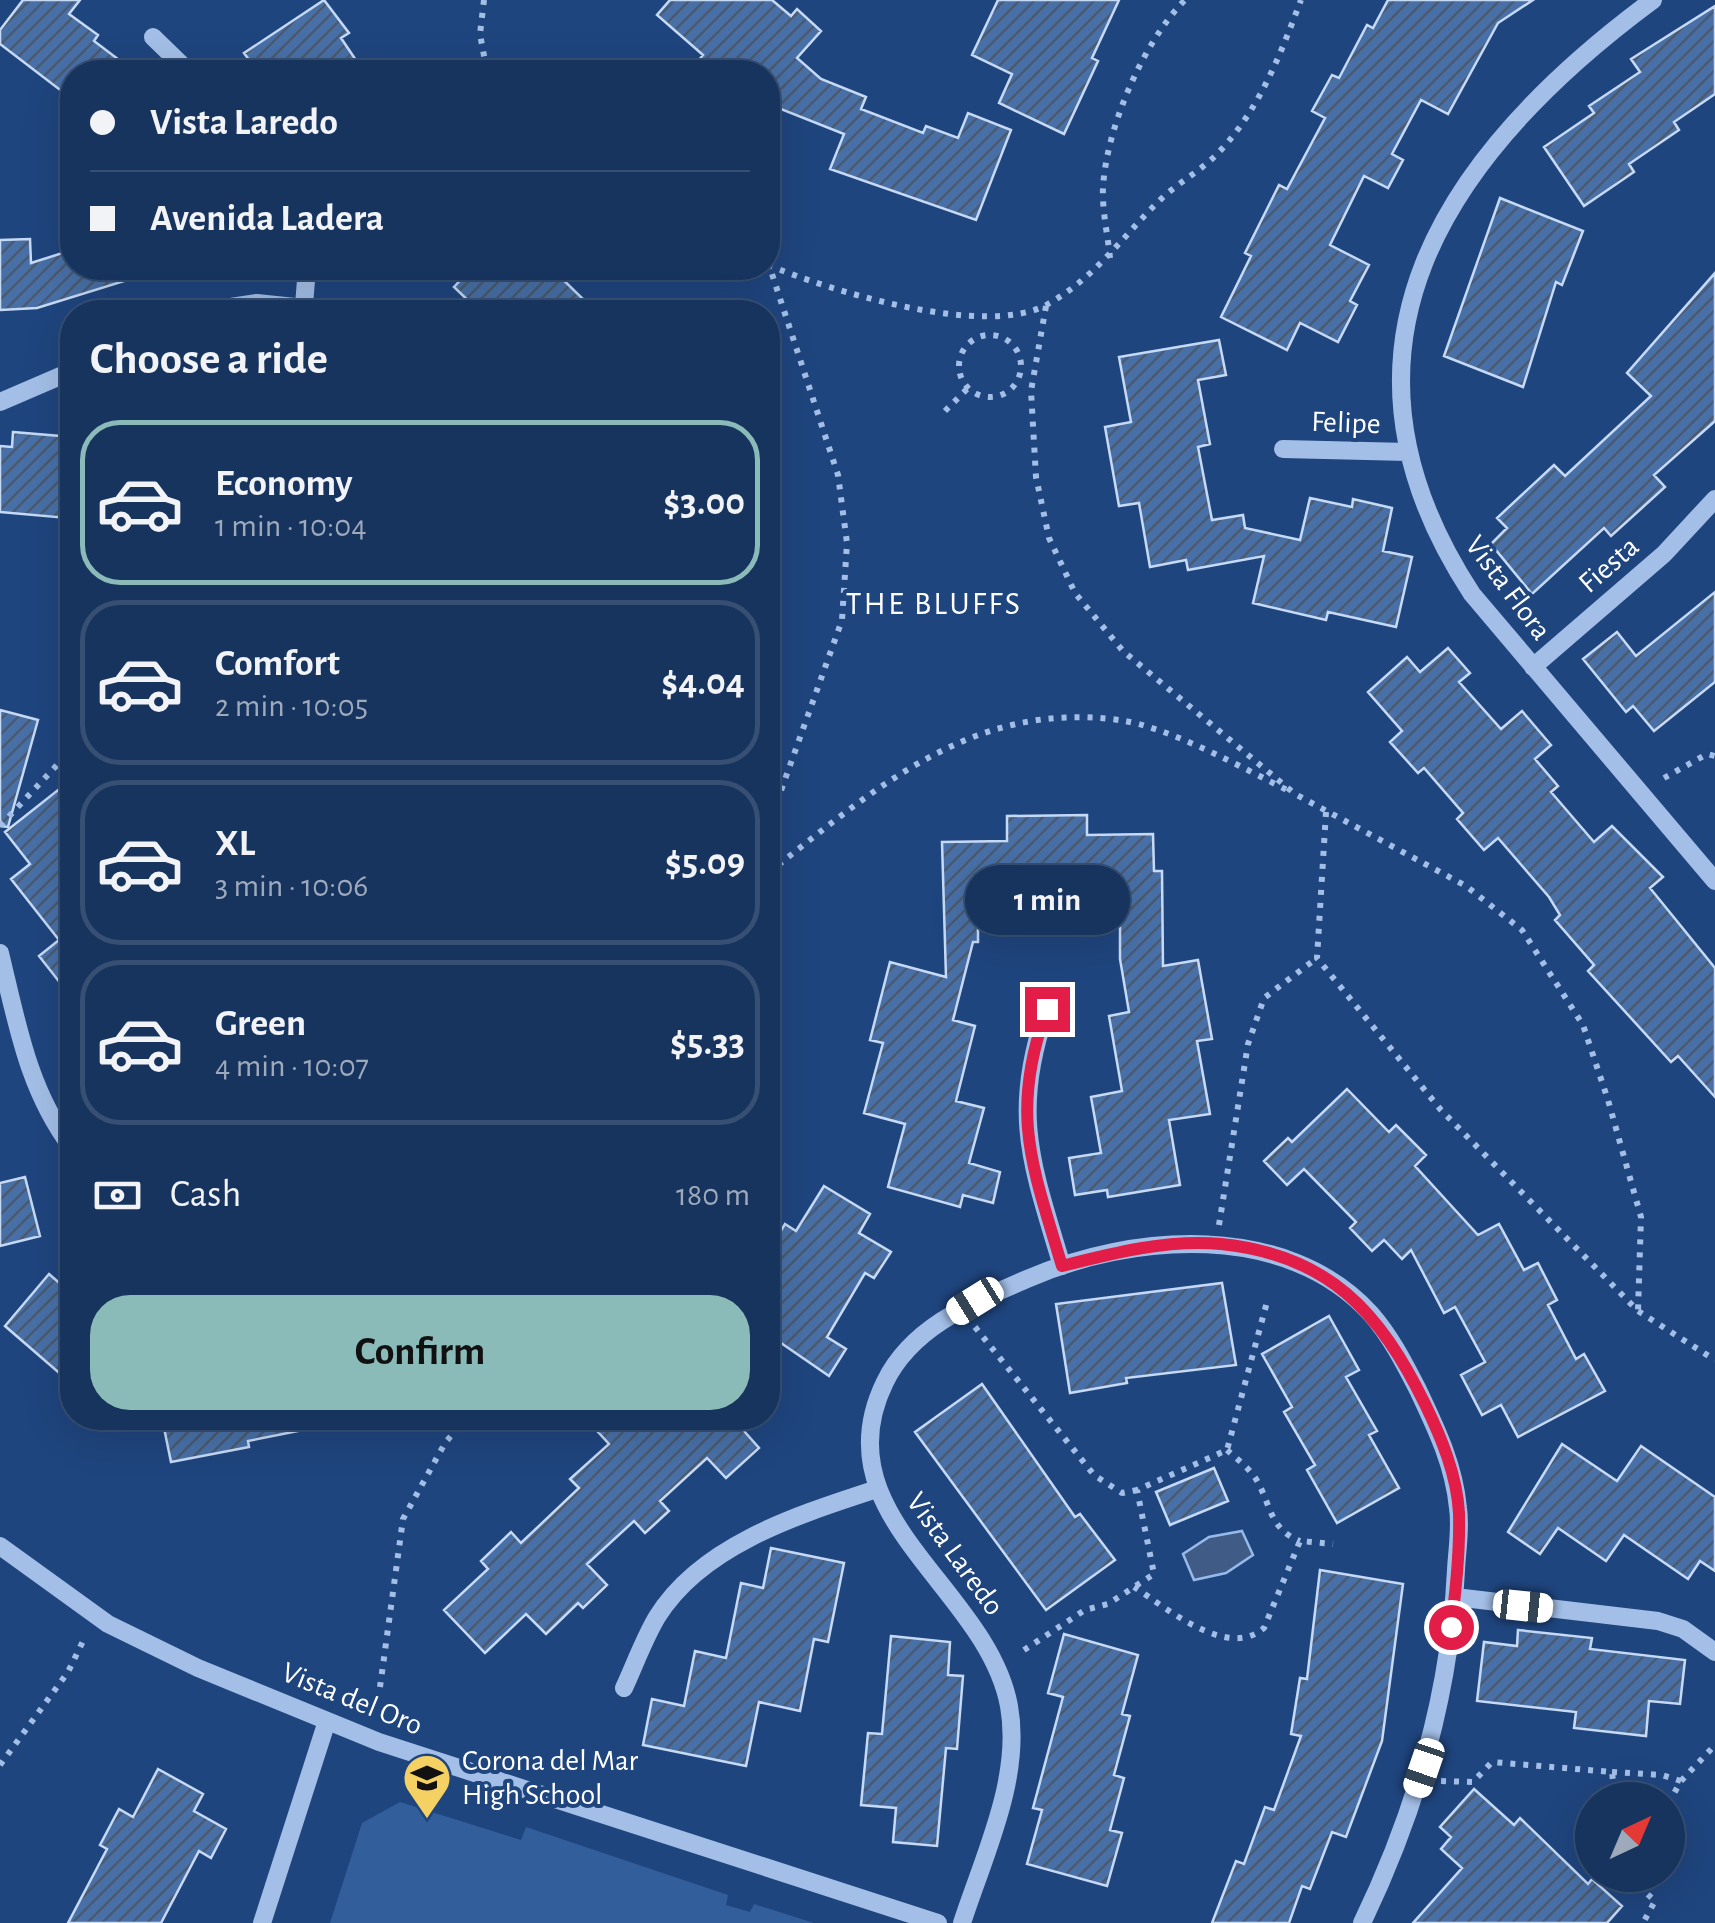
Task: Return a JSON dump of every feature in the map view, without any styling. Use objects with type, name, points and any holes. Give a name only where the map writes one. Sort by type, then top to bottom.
[{"type":"street","name":"Vista Flora","points":[[1652,0],[1600,38],[1525,109],[1460,190],[1433,237],[1414,289],[1403,342],[1401,398],[1408,452],[1422,502],[1444,550],[1472,594],[1715,881]]},
{"type":"street","points":[[153,37],[177,60]]},
{"type":"street","points":[[0,402],[60,376]]},
{"type":"street","name":"Felipe","points":[[1283,449],[1408,452]]},
{"type":"street","name":"Fiesta","points":[[1533,667],[1664,554],[1715,499]]},
{"type":"street","points":[[0,953],[32,1080],[60,1132]]},
{"type":"street","points":[[1047,1009],[1031,1054],[1025,1090],[1026,1137],[1062,1266]]},
{"type":"street","name":"Vista Laredo","points":[[962,1923],[1008,1779],[1009,1707],[998,1668],[979,1630],[894,1524],[877,1489],[870,1452],[873,1416],[885,1380],[906,1350],[928,1330],[975,1301],[1062,1266],[1130,1251],[1216,1244],[1271,1253],[1315,1271],[1370,1312],[1397,1348],[1439,1433],[1450,1468],[1459,1511],[1455,1598],[1444,1686],[1403,1832],[1362,1923]]},
{"type":"street","points":[[624,1688],[658,1614],[700,1572],[749,1538],[877,1489]]},
{"type":"street","name":"Vista del Oro","points":[[0,1546],[108,1624],[198,1668],[379,1742],[938,1923]]},
{"type":"street","points":[[1455,1598],[1658,1621],[1682,1629],[1715,1652]]},
{"type":"street","points":[[262,1923],[328,1721]]},
{"type":"path","points":[[484,0],[480,34],[485,60]]},
{"type":"path","points":[[1110,259],[1103,188],[1123,101],[1168,17],[1185,0]]},
{"type":"path","points":[[780,270],[875,300],[980,318],[1046,306],[1110,259],[1170,189],[1216,156],[1272,76],[1300,0]]},
{"type":"path","points":[[780,302],[838,475],[846,543],[842,620],[780,794]]},
{"type":"path","points":[[1046,306],[1033,376],[1036,478],[1048,538],[1075,594],[1123,651],[1295,794]]},
{"type":"path","points":[[980,318],[982,336]]},
{"type":"path","points":[[995,335],[1012,344],[1021,363],[1020,374],[1008,392],[987,397],[968,388],[959,361],[968,344],[982,336],[995,335]]},
{"type":"path","points":[[1020,374],[1033,376]]},
{"type":"path","points":[[945,411],[968,388]]},
{"type":"path","points":[[780,864],[900,770],[985,732],[1042,719],[1121,720],[1216,754],[1295,794],[1466,886],[1522,930],[1583,1025],[1641,1217],[1638,1311]]},
{"type":"path","points":[[1664,778],[1708,754],[1715,756]]},
{"type":"path","points":[[0,826],[60,762]]},
{"type":"path","points":[[1326,812],[1317,958],[1441,1110],[1638,1311],[1715,1360]]},
{"type":"path","points":[[1216,1244],[1248,1044],[1264,998],[1317,958]]},
{"type":"path","points":[[1227,1450],[1267,1302]]},
{"type":"path","points":[[971,1322],[1094,1475],[1122,1493],[1227,1450]]},
{"type":"path","points":[[380,1687],[403,1519],[456,1430]]},
{"type":"path","points":[[1227,1450],[1253,1474],[1267,1499],[1270,1518],[1283,1535],[1300,1542],[1333,1544]]},
{"type":"path","points":[[1024,1650],[1084,1610],[1108,1604],[1154,1574],[1137,1490]]},
{"type":"path","points":[[1134,1588],[1208,1632],[1233,1640],[1253,1638],[1264,1628],[1300,1542]]},
{"type":"path","points":[[0,1765],[78,1653]]},
{"type":"path","points":[[1441,1781],[1473,1782],[1492,1762],[1662,1775],[1680,1781],[1715,1745]]},
{"type":"path","points":[[1612,1772],[1613,1782]]},
{"type":"path","points":[[1643,1923],[1655,1901],[1645,1892]]},
{"type":"shaded area","points":[[1242,1531],[1253,1555],[1226,1573],[1194,1580],[1183,1554],[1209,1537]]},
{"type":"shaded area","name":"Corona del Mar High School","points":[[400,1802],[521,1840],[526,1827],[728,1895],[726,1905],[750,1912],[754,1904],[814,1923],[330,1923],[362,1823]]},
{"type":"building","points":[[23,0],[80,0],[69,14],[98,35],[94,41],[119,60],[60,60],[60,90],[0,44],[0,30]]},
{"type":"building","points":[[324,0],[349,33],[341,38],[356,60],[249,60],[244,53]]},
{"type":"building","points":[[670,0],[772,0],[791,16],[797,9],[821,31],[797,58],[821,79],[866,97],[861,109],[923,133],[926,126],[958,138],[968,113],[1011,130],[976,220],[830,169],[844,134],[780,109],[780,60],[699,60],[703,55],[657,15]]},
{"type":"building","points":[[998,0],[1119,0],[1092,58],[1098,61],[1064,134],[999,103],[1012,74],[972,55]]},
{"type":"building","points":[[1388,0],[1533,0],[1498,23],[1448,114],[1421,100],[1392,154],[1403,160],[1388,188],[1364,176],[1330,245],[1369,265],[1350,301],[1357,305],[1338,342],[1300,323],[1287,350],[1221,317],[1251,256],[1245,253],[1279,185],[1287,189],[1325,118],[1312,111],[1332,75],[1339,78],[1367,25],[1373,28]]},
{"type":"building","points":[[1715,6],[1715,94],[1674,122],[1679,130],[1629,164],[1634,172],[1584,206],[1544,147],[1594,113],[1589,106],[1640,72],[1631,59]]},
{"type":"building","points":[[1500,198],[1583,231],[1562,285],[1556,282],[1523,387],[1444,356]]},
{"type":"building","points":[[30,239],[31,263],[60,254],[60,280],[128,280],[37,308],[0,310],[0,240]]},
{"type":"building","points":[[1715,273],[1715,421],[1654,475],[1665,487],[1611,536],[1604,528],[1532,594],[1491,544],[1507,528],[1497,518],[1554,465],[1565,476],[1651,396],[1627,373]]},
{"type":"building","points":[[461,280],[563,280],[582,298],[468,300],[454,287]]},
{"type":"building","points":[[1219,340],[1226,375],[1198,380],[1210,444],[1198,447],[1212,520],[1243,515],[1245,528],[1300,540],[1310,498],[1352,507],[1353,499],[1392,508],[1383,551],[1412,557],[1396,627],[1328,612],[1326,620],[1253,603],[1264,556],[1188,570],[1186,560],[1150,567],[1139,503],[1119,506],[1105,427],[1131,422],[1119,357]]},
{"type":"building","points":[[13,432],[60,436],[60,517],[0,512],[0,446],[12,447]]},
{"type":"building","points":[[1715,592],[1715,682],[1654,731],[1633,706],[1626,712],[1583,659],[1617,632],[1636,656]]},
{"type":"building","points":[[1448,648],[1470,673],[1459,682],[1501,729],[1522,711],[1551,745],[1535,759],[1558,786],[1551,792],[1594,842],[1612,826],[1663,877],[1650,888],[1715,968],[1715,1097],[1678,1056],[1671,1062],[1588,971],[1594,965],[1555,920],[1560,915],[1549,897],[1498,838],[1484,850],[1457,819],[1463,813],[1424,768],[1418,773],[1390,742],[1402,731],[1368,692],[1407,657],[1420,672]]},
{"type":"building","points":[[0,710],[38,720],[8,827],[0,826]]},
{"type":"building","points":[[60,788],[60,983],[39,956],[59,940],[11,879],[30,864],[5,832]]},
{"type":"building","points":[[1087,815],[1087,835],[1153,834],[1154,871],[1162,871],[1163,966],[1198,960],[1212,1039],[1197,1041],[1210,1114],[1169,1120],[1180,1185],[1108,1197],[1107,1190],[1075,1195],[1069,1158],[1101,1153],[1091,1097],[1122,1091],[1109,1016],[1129,1012],[1120,959],[1120,902],[1043,903],[1043,914],[978,915],[978,942],[973,942],[953,1020],[975,1026],[956,1101],[984,1108],[969,1163],[1000,1172],[993,1203],[963,1195],[960,1207],[888,1187],[905,1124],[864,1113],[883,1043],[870,1040],[890,962],[946,977],[942,842],[1007,841],[1007,816]]},
{"type":"building","points":[[1347,1089],[1389,1132],[1396,1125],[1426,1155],[1415,1166],[1478,1235],[1499,1224],[1524,1270],[1538,1263],[1557,1300],[1548,1305],[1576,1359],[1584,1354],[1605,1391],[1518,1437],[1501,1405],[1482,1415],[1461,1375],[1485,1362],[1455,1307],[1444,1313],[1411,1250],[1402,1259],[1384,1240],[1372,1251],[1350,1228],[1356,1222],[1304,1169],[1287,1185],[1264,1161],[1288,1138],[1292,1142]]},
{"type":"building","points":[[25,1177],[40,1236],[0,1246],[0,1183]]},
{"type":"building","points":[[824,1186],[870,1214],[859,1233],[891,1252],[874,1278],[865,1273],[827,1337],[846,1349],[829,1376],[780,1342],[780,1232],[785,1224],[796,1231]]},
{"type":"building","points":[[49,1274],[60,1284],[60,1374],[5,1326]]},
{"type":"building","points":[[1222,1283],[1236,1365],[1126,1378],[1127,1383],[1070,1393],[1056,1304]]},
{"type":"building","points":[[1329,1316],[1359,1370],[1346,1377],[1377,1431],[1369,1435],[1399,1488],[1337,1523],[1307,1470],[1315,1465],[1284,1412],[1292,1407],[1262,1354]]},
{"type":"building","points":[[982,1384],[1075,1517],[1080,1514],[1115,1560],[1046,1610],[915,1432]]},
{"type":"building","points":[[164,1430],[303,1430],[248,1441],[249,1447],[171,1462]]},
{"type":"building","points":[[745,1430],[759,1448],[726,1478],[707,1458],[660,1501],[669,1511],[645,1533],[634,1521],[587,1564],[607,1585],[583,1608],[578,1603],[546,1634],[526,1614],[485,1653],[444,1610],[488,1569],[481,1561],[511,1532],[521,1543],[579,1488],[570,1479],[609,1444],[598,1432]]},
{"type":"building","points":[[1562,1444],[1617,1481],[1641,1446],[1715,1497],[1715,1571],[1700,1561],[1688,1579],[1624,1535],[1606,1561],[1558,1528],[1540,1554],[1508,1532]]},
{"type":"building","points":[[1214,1468],[1228,1501],[1170,1525],[1156,1492]]},
{"type":"building","points":[[771,1548],[844,1563],[828,1642],[814,1639],[800,1711],[759,1702],[746,1766],[643,1745],[652,1699],[684,1706],[695,1651],[726,1658],[741,1583],[763,1588]]},
{"type":"building","points":[[1320,1570],[1403,1584],[1382,1741],[1346,1837],[1332,1832],[1310,1889],[1302,1886],[1289,1923],[1212,1923],[1236,1861],[1244,1864],[1265,1807],[1274,1810],[1301,1736],[1291,1734],[1300,1678],[1307,1679]]},
{"type":"building","points":[[1518,1630],[1592,1638],[1590,1649],[1685,1660],[1680,1704],[1649,1701],[1646,1736],[1574,1728],[1576,1712],[1477,1701],[1484,1642],[1517,1646]]},
{"type":"building","points":[[1064,1634],[1138,1655],[1122,1714],[1130,1716],[1114,1775],[1124,1778],[1110,1830],[1122,1833],[1107,1886],[1027,1864],[1042,1810],[1033,1808],[1063,1697],[1048,1693]]},
{"type":"building","points":[[891,1636],[950,1642],[948,1675],[963,1676],[957,1749],[946,1748],[937,1846],[893,1842],[896,1808],[861,1805],[868,1733],[882,1734]]},
{"type":"building","points":[[158,1769],[203,1794],[194,1811],[226,1829],[211,1858],[199,1851],[161,1923],[68,1923],[107,1849],[100,1845],[119,1809],[133,1817]]},
{"type":"building","points":[[1474,1789],[1514,1825],[1520,1818],[1575,1871],[1575,1892],[1606,1892],[1622,1906],[1607,1923],[1413,1923],[1462,1868],[1441,1849],[1451,1837],[1440,1827]]},
{"type":"place","name":"Corona del Mar High School","points":[[427,1820]]},
{"type":"district","name":"THE BLUFFS","points":[[934,604]]},
{"type":"route","points":[[1047,1009],[1031,1054],[1025,1090],[1026,1137],[1062,1266],[1113,1253],[1216,1244],[1271,1253],[1315,1271],[1370,1312],[1397,1348],[1439,1433],[1450,1468],[1459,1511],[1451,1627]]}]
